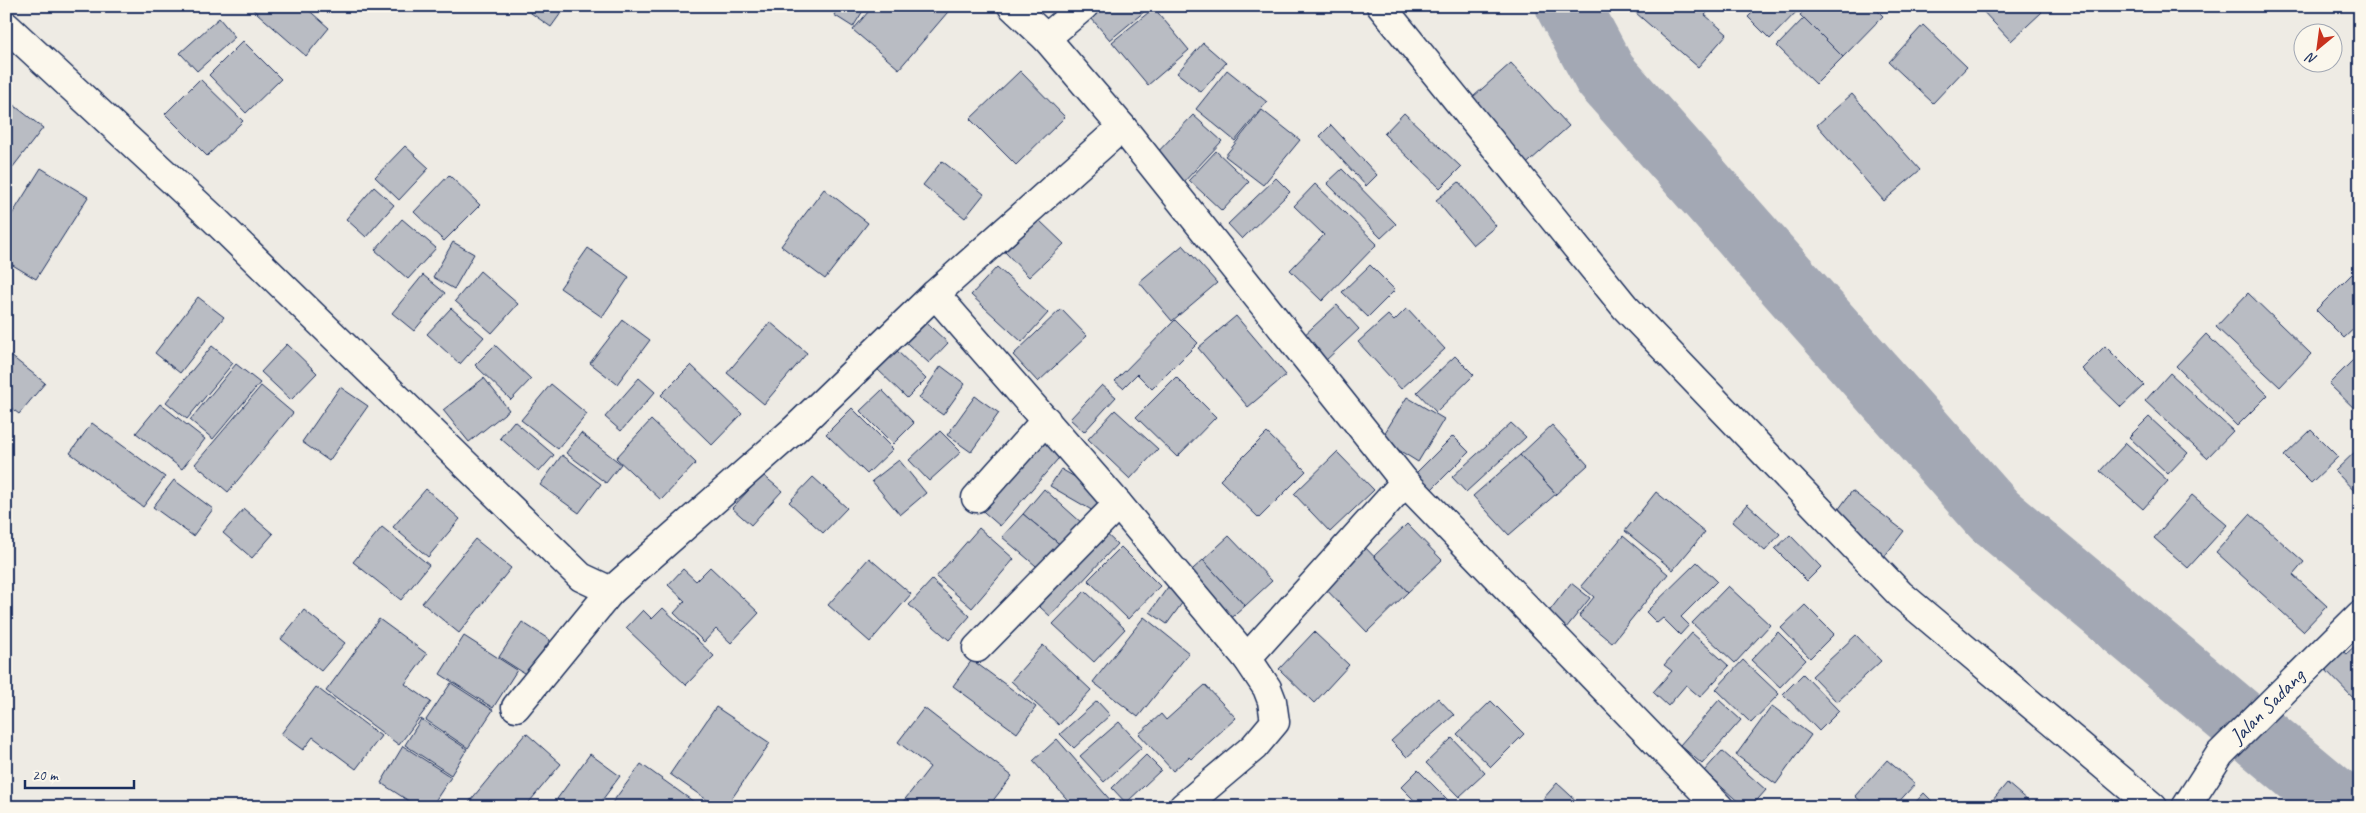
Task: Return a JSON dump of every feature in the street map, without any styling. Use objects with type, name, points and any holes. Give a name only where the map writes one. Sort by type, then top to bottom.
[{"type":"street","points":[[1012,6],[1046,38],[1122,127],[1405,482],[1719,807]]},
{"type":"street","points":[[1046,38],[1084,6]]},
{"type":"street","points":[[1381,6],[1625,306],[1900,594],[2153,807]]},
{"type":"street","points":[[6,26],[216,220],[580,577],[611,591]]},
{"type":"street","points":[[516,707],[611,591],[794,430],[935,294],[1122,127]]},
{"type":"street","points":[[935,294],[1118,504],[1247,658],[1267,688],[1272,701],[1275,722],[1254,747],[1183,807]]},
{"type":"street","points":[[976,498],[1046,420]]},
{"type":"street","points":[[1247,658],[1405,482]]},
{"type":"street","points":[[977,648],[1118,504]]},
{"type":"street","name":"Jalan Sadang","points":[[2186,807],[2220,754],[2360,615]]},
{"type":"building","points":[[249,6],[304,6],[329,28],[306,56]]},
{"type":"building","points":[[521,6],[566,6],[551,27]]},
{"type":"building","points":[[839,6],[866,6],[853,27],[834,15]]},
{"type":"building","points":[[873,6],[953,6],[899,69],[853,30]]},
{"type":"building","points":[[1104,6],[1151,6],[1110,40],[1091,18]]},
{"type":"building","points":[[1628,6],[1713,6],[1705,15],[1727,34],[1698,67]]},
{"type":"building","points":[[1759,6],[1802,6],[1770,39],[1748,17]]},
{"type":"building","points":[[1808,6],[1873,6],[1883,16],[1843,57],[1800,15]]},
{"type":"building","points":[[1978,6],[2037,6],[2042,12],[2011,41]]},
{"type":"building","points":[[1154,8],[1189,50],[1148,85],[1112,42]]},
{"type":"building","points":[[219,18],[235,37],[197,71],[180,53]]},
{"type":"building","points":[[1804,18],[1843,57],[1816,84],[1777,46]]},
{"type":"building","points":[[1923,25],[1967,67],[1933,103],[1889,62]]},
{"type":"building","points":[[243,41],[281,79],[246,113],[209,75]]},
{"type":"building","points":[[1203,43],[1226,63],[1201,92],[1177,73]]},
{"type":"building","points":[[1511,63],[1569,126],[1521,169],[1464,105]]},
{"type":"building","points":[[1227,70],[1267,102],[1235,141],[1196,109]]},
{"type":"building","points":[[1020,71],[1065,117],[1016,165],[970,119]]},
{"type":"building","points":[[200,79],[243,121],[207,156],[165,114]]},
{"type":"building","points":[[1852,94],[1920,170],[1884,201],[1817,125]]},
{"type":"building","points":[[6,99],[43,128],[9,172],[6,169]]},
{"type":"building","points":[[1262,110],[1300,140],[1263,185],[1225,156]]},
{"type":"building","points":[[1404,113],[1461,167],[1440,188],[1384,134]]},
{"type":"building","points":[[1193,115],[1222,141],[1182,184],[1153,157]]},
{"type":"building","points":[[1331,125],[1377,175],[1366,186],[1320,136]]},
{"type":"building","points":[[405,146],[429,168],[399,200],[375,177]]},
{"type":"building","points":[[1216,151],[1249,182],[1222,211],[1189,180]]},
{"type":"building","points":[[942,161],[984,194],[965,218],[923,185]]},
{"type":"building","points":[[41,168],[88,197],[36,279],[6,261],[6,224]]},
{"type":"building","points":[[1342,169],[1396,224],[1381,238],[1327,183]]},
{"type":"building","points":[[449,175],[480,205],[444,241],[414,212]]},
{"type":"building","points":[[1276,178],[1290,192],[1242,239],[1228,224]]},
{"type":"building","points":[[1459,182],[1496,226],[1473,245],[1436,200]]},
{"type":"building","points":[[1315,184],[1377,244],[1322,301],[1290,270],[1324,235],[1294,206]]},
{"type":"building","points":[[374,187],[394,205],[366,237],[346,219]]},
{"type":"building","points":[[824,189],[868,223],[825,279],[781,246]]},
{"type":"building","points":[[402,219],[436,248],[408,279],[375,250]]},
{"type":"building","points":[[1039,220],[1064,244],[1029,277],[1005,252]]},
{"type":"building","points":[[453,242],[474,254],[454,289],[433,277]]},
{"type":"building","points":[[1183,245],[1217,283],[1172,321],[1139,282]]},
{"type":"building","points":[[588,248],[629,277],[602,317],[560,288]]},
{"type":"building","points":[[1370,265],[1395,290],[1368,317],[1342,292]]},
{"type":"building","points":[[997,267],[1048,313],[1022,342],[971,295]]},
{"type":"building","points":[[480,271],[518,304],[492,333],[455,301]]},
{"type":"building","points":[[2352,274],[2360,282],[2360,323],[2344,338],[2316,310]]},
{"type":"building","points":[[423,275],[445,293],[414,331],[392,313]]},
{"type":"building","points":[[2248,293],[2311,354],[2280,387],[2216,327]]},
{"type":"building","points":[[198,297],[224,317],[180,373],[155,353]]},
{"type":"building","points":[[1337,305],[1359,329],[1324,362],[1301,338]]},
{"type":"building","points":[[451,308],[484,337],[460,364],[427,334]]},
{"type":"building","points":[[1407,308],[1445,349],[1401,389],[1358,342],[1388,315],[1394,321]]},
{"type":"building","points":[[1061,309],[1087,336],[1038,382],[1013,355]]},
{"type":"building","points":[[918,315],[948,343],[929,363],[899,336]]},
{"type":"building","points":[[1236,316],[1286,375],[1248,407],[1198,348]]},
{"type":"building","points":[[623,320],[650,340],[617,384],[590,363]]},
{"type":"building","points":[[1175,320],[1198,343],[1152,389],[1137,374],[1123,388],[1115,381]]},
{"type":"building","points":[[770,322],[807,353],[764,404],[727,373]]},
{"type":"building","points":[[2206,334],[2268,395],[2237,426],[2176,366]]},
{"type":"building","points":[[287,344],[317,373],[291,400],[261,372]]},
{"type":"building","points":[[495,345],[531,379],[511,400],[475,365]]},
{"type":"building","points":[[212,346],[233,363],[187,419],[166,402]]},
{"type":"building","points":[[892,346],[926,379],[907,398],[873,365]]},
{"type":"building","points":[[2105,346],[2144,385],[2121,407],[2082,369]]},
{"type":"building","points":[[6,352],[45,383],[19,414],[6,404]]},
{"type":"building","points":[[1455,356],[1474,375],[1436,412],[1417,392]]},
{"type":"building","points":[[2356,357],[2360,360],[2360,414],[2329,384]]},
{"type":"building","points":[[236,364],[260,383],[213,439],[190,420]]},
{"type":"building","points":[[691,365],[742,414],[712,445],[661,395]]},
{"type":"building","points":[[941,366],[965,384],[943,415],[919,398]]},
{"type":"building","points":[[2170,373],[2233,431],[2207,458],[2145,401]]},
{"type":"building","points":[[1176,377],[1216,417],[1177,457],[1136,417]]},
{"type":"building","points":[[484,378],[509,410],[469,442],[443,410]]},
{"type":"building","points":[[639,378],[655,392],[621,431],[605,417]]},
{"type":"building","points":[[551,384],[587,414],[558,449],[521,420]]},
{"type":"building","points":[[1102,385],[1116,397],[1084,432],[1070,419]]},
{"type":"building","points":[[261,386],[293,413],[228,492],[195,464]]},
{"type":"building","points":[[340,387],[368,406],[329,461],[302,442]]},
{"type":"building","points":[[882,390],[914,423],[893,444],[860,411]]},
{"type":"building","points":[[975,396],[999,413],[971,452],[947,435]]},
{"type":"building","points":[[1407,397],[1444,419],[1418,462],[1381,439]]},
{"type":"building","points":[[160,404],[205,439],[182,469],[136,433]]},
{"type":"building","points":[[852,408],[893,449],[867,474],[826,434]]},
{"type":"building","points":[[1115,410],[1158,449],[1130,479],[1088,439]]},
{"type":"building","points":[[2149,417],[2188,453],[2168,474],[2129,437]]},
{"type":"building","points":[[651,420],[696,463],[661,500],[616,458]]},
{"type":"building","points":[[514,421],[554,455],[539,472],[500,438]]},
{"type":"building","points":[[92,423],[165,477],[143,507],[70,453]]},
{"type":"building","points":[[1511,423],[1526,437],[1466,492],[1452,477]]},
{"type":"building","points":[[1552,425],[1588,465],[1556,494],[1520,455]]},
{"type":"building","points":[[2311,430],[2338,457],[2311,483],[2284,456]]},
{"type":"building","points":[[940,431],[961,452],[929,481],[909,460]]},
{"type":"building","points":[[581,433],[621,464],[606,483],[566,453]]},
{"type":"building","points":[[1041,433],[1064,452],[1000,526],[977,506]]},
{"type":"building","points":[[1267,433],[1306,471],[1259,518],[1220,480]]},
{"type":"building","points":[[1453,436],[1469,452],[1432,489],[1416,473]]},
{"type":"building","points":[[2126,443],[2168,481],[2143,509],[2100,471]]},
{"type":"building","points":[[2360,448],[2360,497],[2335,471]]},
{"type":"building","points":[[1337,452],[1374,490],[1330,532],[1294,494]]},
{"type":"building","points":[[562,455],[601,484],[579,513],[540,485]]},
{"type":"building","points":[[1520,455],[1556,494],[1509,535],[1473,496]]},
{"type":"building","points":[[899,460],[926,493],[900,515],[872,481]]},
{"type":"building","points":[[1061,469],[1106,495],[1095,512],[1050,486]]},
{"type":"building","points":[[763,475],[782,491],[751,525],[732,508]]},
{"type":"building","points":[[813,477],[847,508],[823,533],[789,502]]},
{"type":"building","points":[[174,480],[213,509],[193,536],[153,507]]},
{"type":"building","points":[[426,489],[460,519],[428,557],[393,527]]},
{"type":"building","points":[[1044,489],[1083,524],[1063,547],[1023,514]]},
{"type":"building","points":[[1852,491],[1904,531],[1884,557],[1833,517]]},
{"type":"building","points":[[1656,492],[1705,532],[1673,570],[1625,531]]},
{"type":"building","points":[[2192,495],[2227,525],[2188,568],[2154,538]]},
{"type":"building","points":[[1747,504],[1780,534],[1765,551],[1732,522]]},
{"type":"building","points":[[244,509],[273,534],[252,558],[223,533]]},
{"type":"building","points":[[1023,514],[1063,547],[1042,571],[1002,537]]},
{"type":"building","points":[[2250,514],[2304,562],[2293,575],[2327,606],[2303,631],[2216,552]]},
{"type":"building","points":[[1407,524],[1442,560],[1408,592],[1374,556]]},
{"type":"building","points":[[1098,526],[1117,544],[1050,616],[1031,599]]},
{"type":"building","points":[[382,527],[429,565],[401,600],[353,562]]},
{"type":"building","points":[[979,528],[1014,559],[972,608],[936,577]]},
{"type":"building","points":[[1790,535],[1821,567],[1807,581],[1775,549]]},
{"type":"building","points":[[1229,536],[1272,581],[1245,606],[1203,560]]},
{"type":"building","points":[[1623,536],[1668,574],[1612,643],[1579,616],[1594,597],[1581,586]]},
{"type":"building","points":[[475,539],[511,568],[459,633],[422,603]]},
{"type":"building","points":[[1361,543],[1408,592],[1367,632],[1320,583]]},
{"type":"building","points":[[1121,547],[1160,586],[1128,619],[1088,580]]},
{"type":"building","points":[[869,558],[911,594],[870,642],[828,605]]},
{"type":"building","points":[[1203,560],[1245,606],[1226,623],[1184,577]]},
{"type":"building","points":[[1697,562],[1717,581],[1681,617],[1689,625],[1680,635],[1663,618],[1657,623],[1646,612]]},
{"type":"building","points":[[710,567],[759,613],[731,643],[716,629],[704,642],[674,613],[685,601],[668,585],[683,569],[696,581]]},
{"type":"building","points":[[932,580],[970,616],[949,640],[909,605]]},
{"type":"building","points":[[1571,583],[1590,598],[1562,633],[1544,618]]},
{"type":"building","points":[[1728,586],[1770,625],[1735,663],[1692,623]]},
{"type":"building","points":[[1168,587],[1185,599],[1167,624],[1150,612]]},
{"type":"building","points":[[1085,591],[1125,629],[1094,662],[1053,624]]},
{"type":"building","points":[[1805,605],[1834,634],[1810,658],[1781,628]]},
{"type":"building","points":[[663,608],[714,656],[686,685],[626,628],[643,610],[652,619]]},
{"type":"building","points":[[304,610],[345,643],[321,671],[281,639]]},
{"type":"building","points":[[1144,617],[1189,653],[1138,717],[1093,682]]},
{"type":"building","points":[[379,619],[427,654],[405,684],[431,702],[399,745],[326,691]]},
{"type":"building","points":[[522,622],[550,640],[527,675],[499,657]]},
{"type":"building","points":[[1314,632],[1349,665],[1314,703],[1279,669]]},
{"type":"building","points":[[1778,632],[1806,660],[1780,687],[1751,660]]},
{"type":"building","points":[[1692,633],[1729,666],[1700,697],[1686,685],[1668,706],[1653,692],[1672,671],[1664,665]]},
{"type":"building","points":[[1856,635],[1881,661],[1837,702],[1812,676]]},
{"type":"building","points":[[464,636],[517,670],[493,708],[440,674]]},
{"type":"building","points":[[2357,644],[2360,647],[2360,705],[2318,662],[2336,645],[2346,654]]},
{"type":"building","points":[[1043,645],[1091,690],[1059,725],[1011,681]]},
{"type":"building","points":[[972,660],[1036,707],[1017,733],[953,686]]},
{"type":"building","points":[[1743,660],[1779,694],[1751,723],[1716,689]]},
{"type":"building","points":[[1803,674],[1839,711],[1819,731],[1783,694]]},
{"type":"building","points":[[451,683],[493,710],[468,748],[426,720]]},
{"type":"building","points":[[1205,685],[1236,718],[1191,759],[1189,757],[1173,771],[1139,734],[1161,714],[1166,720]]},
{"type":"building","points":[[316,687],[381,736],[356,769],[313,737],[303,750],[281,734]]},
{"type":"building","points":[[1438,698],[1454,715],[1407,757],[1391,741]]},
{"type":"building","points":[[1719,700],[1741,720],[1702,764],[1680,745]]},
{"type":"building","points":[[1097,701],[1110,715],[1074,748],[1060,734]]},
{"type":"building","points":[[1491,701],[1524,734],[1491,767],[1457,734]]},
{"type":"building","points":[[1772,706],[1811,735],[1776,784],[1736,755]]},
{"type":"building","points":[[716,707],[770,743],[726,807],[717,807],[670,774]]},
{"type":"building","points":[[924,708],[1012,776],[988,807],[899,807],[930,767],[898,742]]},
{"type":"building","points":[[421,719],[467,749],[451,775],[405,745]]},
{"type":"building","points":[[1119,722],[1142,747],[1104,782],[1080,756]]},
{"type":"building","points":[[526,733],[561,764],[525,807],[465,807]]},
{"type":"building","points":[[1452,738],[1485,773],[1459,797],[1426,763]]},
{"type":"building","points":[[1057,739],[1112,802],[1107,807],[1074,807],[1033,761]]},
{"type":"building","points":[[403,746],[451,777],[431,807],[418,807],[381,783]]},
{"type":"building","points":[[1722,751],[1766,790],[1751,807],[1744,807],[1704,771]]},
{"type":"building","points":[[590,754],[620,776],[597,807],[567,807],[557,799]]},
{"type":"building","points":[[1146,755],[1161,770],[1126,803],[1112,788]]},
{"type":"building","points":[[1887,760],[1915,784],[1894,807],[1867,807],[1855,796]]},
{"type":"building","points":[[641,764],[694,802],[691,807],[609,807]]},
{"type":"building","points":[[1418,770],[1451,803],[1447,807],[1421,807],[1401,787]]},
{"type":"building","points":[[1557,783],[1583,807],[1536,807]]},
{"type":"building","points":[[2007,783],[2035,807],[1987,807]]},
{"type":"building","points":[[1924,793],[1938,807],[1911,807]]},
{"type":"waterway","points":[[1568,6],[1605,75],[1995,516],[2343,807]]}]
